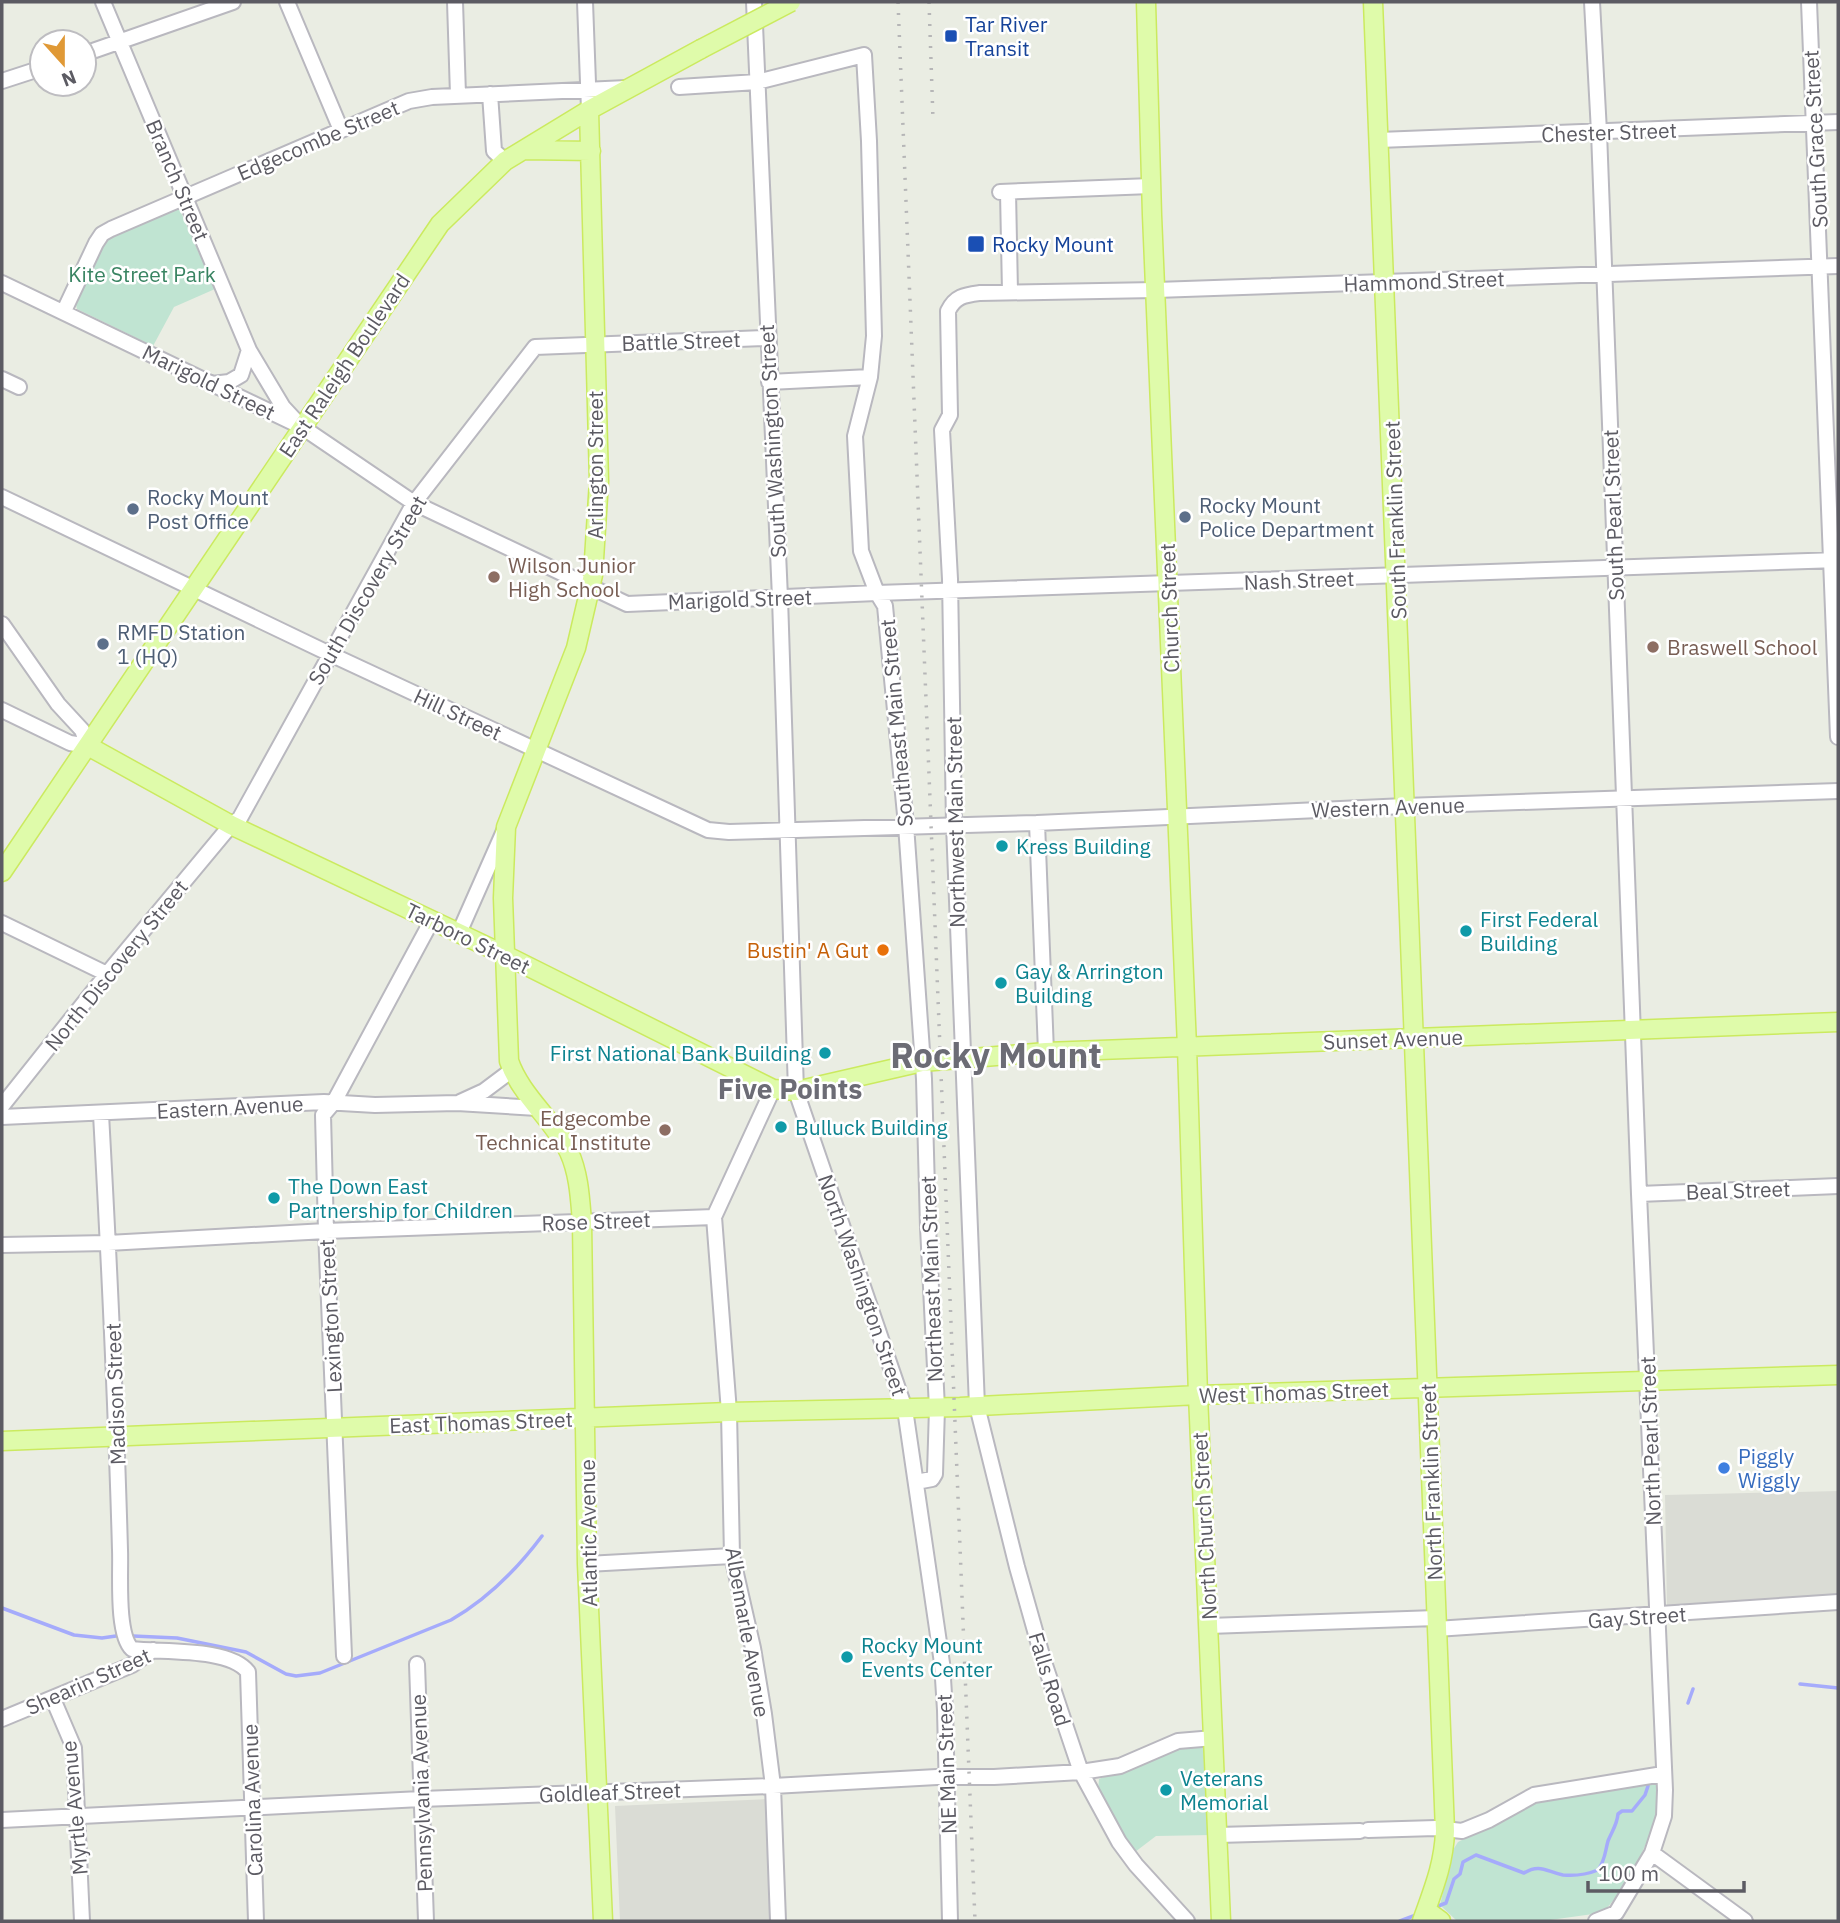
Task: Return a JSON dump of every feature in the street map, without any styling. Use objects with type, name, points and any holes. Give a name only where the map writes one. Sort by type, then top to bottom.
[{"type":"main road","name":"East Raleigh Boulevard","points":[[2,872],[440,224],[505,161],[589,110],[791,2]]},
{"type":"main road","name":"Church Street","points":[[1146,2],[1151,186],[1187,1047]]},
{"type":"main road","name":"South Franklin Street","points":[[1373,2],[1414,1039]]},
{"type":"main road","name":"Arlington Street","points":[[505,955],[503,855],[506,827],[576,648],[591,588],[599,481],[589,110]]},
{"type":"main road","points":[[525,150],[591,151]]},
{"type":"main road","name":"Tarboro Street","points":[[88,746],[230,825],[505,955],[773,1088],[796,1091],[922,1062],[955,1058]]},
{"type":"main road","name":"Atlantic Avenue","points":[[505,955],[509,1061],[515,1078],[569,1152],[578,1178],[582,1222],[587,1564],[603,1921]]},
{"type":"main road","name":"Sunset Avenue","points":[[955,1058],[1633,1028],[1838,1022]]},
{"type":"main road","name":"North Franklin Street","points":[[1414,1039],[1445,1831],[1444,1855],[1437,1884],[1424,1916]]},
{"type":"main road","name":"North Church Street","points":[[1187,1047],[1198,1395],[1221,1921]]},
{"type":"main road","name":"West Thomas Street","points":[[968,1407],[1198,1395],[1838,1375]]},
{"type":"main road","name":"East Thomas Street","points":[[2,1441],[729,1412],[968,1407]]},
{"type":"main road","points":[[1424,1916],[1441,1921]]},
{"type":"street","name":"Branch Street","points":[[103,2],[249,350],[283,407],[302,427]]},
{"type":"street","points":[[98,49],[233,2]]},
{"type":"street","points":[[287,2],[341,130]]},
{"type":"street","points":[[455,2],[458,96]]},
{"type":"street","name":"Arlington Street","points":[[585,2],[589,110]]},
{"type":"street","name":"South Washington Street","points":[[754,2],[780,598],[796,1091]]},
{"type":"street","name":"South Pearl Street","points":[[1592,2],[1633,1028]]},
{"type":"street","name":"South Grace Street","points":[[1809,2],[1821,266],[1832,409],[1838,737]]},
{"type":"street","name":"Southeast Main Street","points":[[757,82],[864,55],[874,322],[870,377],[855,436],[861,551],[877,593],[886,606],[906,825],[922,1062]]},
{"type":"street","points":[[2,82],[28,73]]},
{"type":"street","points":[[679,87],[757,82]]},
{"type":"street","name":"Edgecombe Street","points":[[64,311],[102,234],[409,101],[490,94],[631,88]]},
{"type":"street","points":[[490,94],[494,150],[505,161]]},
{"type":"street","name":"Chester Street","points":[[1379,139],[1838,122]]},
{"type":"street","points":[[1010,292],[1004,192],[1151,186]]},
{"type":"street","name":"Hammond Street","points":[[1010,292],[1386,283],[1838,266]]},
{"type":"street","name":"Marigold Street","points":[[2,283],[302,427],[414,503],[627,604],[928,592]]},
{"type":"street","name":"Northwest Main Street","points":[[968,1407],[955,1058],[950,591],[942,430],[950,415],[948,311],[951,304],[961,296],[1010,292]]},
{"type":"street","name":"Battle Street","points":[[595,344],[767,338]]},
{"type":"street","name":"South Discovery Street","points":[[230,825],[240,818],[414,503],[535,346],[595,344]]},
{"type":"street","points":[[211,384],[229,382],[241,375],[249,350]]},
{"type":"street","points":[[769,382],[870,377]]},
{"type":"street","points":[[2,379],[19,387]]},
{"type":"street","name":"Hill Street","points":[[2,497],[708,830],[729,832],[937,825]]},
{"type":"street","name":"Nash Street","points":[[928,592],[1835,560]]},
{"type":"street","points":[[2,624],[58,704],[82,730],[88,746]]},
{"type":"street","name":"Tarboro Street","points":[[2,710],[70,743],[88,746]]},
{"type":"street","name":"Western Avenue","points":[[937,825],[1838,791]]},
{"type":"street","points":[[1037,822],[1046,1052]]},
{"type":"street","name":"North Discovery Street","points":[[2,1106],[230,825]]},
{"type":"street","points":[[459,933],[506,827]]},
{"type":"street","name":"Lexington Street","points":[[344,1656],[323,1115],[334,1102],[432,920]]},
{"type":"street","points":[[2,923],[107,974]]},
{"type":"street","name":"North Pearl Street","points":[[1596,1921],[1616,1913],[1652,1853],[1664,1816],[1633,1028]]},
{"type":"street","name":"Northeast Main Street","points":[[916,1482],[928,1481],[935,1474],[937,1408],[922,1062]]},
{"type":"street","points":[[457,1103],[484,1091],[512,1070]]},
{"type":"street","points":[[714,1217],[773,1088]]},
{"type":"street","name":"North Washington Street","points":[[796,1091],[905,1409],[916,1482]]},
{"type":"street","name":"Eastern Avenue","points":[[2,1117],[334,1102],[375,1105],[457,1103],[537,1108]]},
{"type":"street","name":"Madison Street","points":[[101,1114],[117,1436],[122,1609],[125,1638],[132,1649],[154,1649]]},
{"type":"street","name":"Beal Street","points":[[1639,1194],[1838,1186]]},
{"type":"street","name":"Rose Street","points":[[2,1245],[108,1243],[326,1231],[714,1217]]},
{"type":"street","name":"Albemarle Avenue","points":[[714,1217],[729,1412],[732,1556],[753,1648],[773,1786],[778,1921]]},
{"type":"street","name":"Falls Road","points":[[968,1407],[1056,1700],[1081,1772],[1130,1858],[1187,1921]]},
{"type":"street","name":"NE Main Street","points":[[916,1482],[942,1663],[950,1921]]},
{"type":"street","points":[[587,1564],[732,1556]]},
{"type":"street","name":"Gay Street","points":[[1209,1626],[1436,1624],[1656,1616],[1838,1602]]},
{"type":"street","name":"Shearin Street","points":[[2,1719],[132,1665],[154,1649],[195,1652],[222,1659],[245,1668],[249,1679]]},
{"type":"street","name":"Pennsylvania Avenue","points":[[417,1664],[426,1921]]},
{"type":"street","name":"Carolina Avenue","points":[[249,1679],[256,1921]]},
{"type":"street","name":"Myrtle Avenue","points":[[53,1699],[74,1748],[82,1921]]},
{"type":"street","name":"Goldleaf Street","points":[[2,1820],[421,1799],[1081,1772],[1120,1766],[1178,1741],[1213,1738]]},
{"type":"street","points":[[1218,1835],[1436,1828],[1462,1831],[1534,1796],[1663,1774]]},
{"type":"street","points":[[1652,1853],[1745,1921]]},
{"type":"shaded area","points":[[1838,1491],[1838,1596],[1667,1607],[1665,1495]]},
{"type":"shaded area","points":[[768,1799],[773,1921],[620,1921],[615,1806]]},
{"type":"green space","name":"Kite Street Park","points":[[179,208],[215,289],[174,307],[153,346],[77,309],[76,305],[106,241]]},
{"type":"green space","points":[[1200,1745],[1207,1753],[1211,1835],[1156,1836],[1135,1852],[1100,1797],[1099,1779],[1182,1746]]},
{"type":"green space","points":[[1650,1782],[1656,1785],[1659,1795],[1655,1822],[1626,1882],[1608,1907],[1600,1913],[1543,1921],[1457,1921],[1440,1905],[1453,1850],[1458,1842],[1533,1804]]},
{"type":"waterway","points":[[133,1636],[177,1638],[246,1652],[286,1674],[296,1676],[320,1673],[451,1620],[477,1603],[501,1582],[542,1536]]},
{"type":"waterway","points":[[2,1608],[74,1635],[102,1638],[116,1636]]},
{"type":"waterway","points":[[1800,1684],[1838,1688]]},
{"type":"waterway","points":[[1688,1703],[1693,1689]]},
{"type":"waterway","points":[[1433,1908],[1446,1903],[1463,1862],[1476,1855],[1524,1873],[1539,1868],[1563,1875],[1585,1874],[1598,1870],[1618,1814],[1632,1811],[1645,1795],[1648,1786]]},
{"type":"waterway","points":[[1400,1921],[1416,1915]]},
{"type":"railway","points":[[898,2],[975,1921]]},
{"type":"railway","points":[[929,2],[933,119]]},
{"type":"place","name":"Tar River Transit","points":[[951,36]]},
{"type":"place","name":"Rocky Mount","points":[[976,244]]},
{"type":"place","name":"Rocky Mount Post Office","points":[[133,509]]},
{"type":"place","name":"Rocky Mount Police Department","points":[[1185,517]]},
{"type":"place","name":"Wilson Junior High School","points":[[494,577]]},
{"type":"place","name":"RMFD Station 1 (HQ)","points":[[103,644]]},
{"type":"place","name":"Braswell School","points":[[1653,647]]},
{"type":"place","name":"Kress Building","points":[[1002,846]]},
{"type":"place","name":"First Federal Building","points":[[1466,931]]},
{"type":"place","name":"Bustin' A Gut","points":[[883,950]]},
{"type":"place","name":"Gay & Arrington Building","points":[[1001,983]]},
{"type":"place","name":"First National Bank Building","points":[[825,1053]]},
{"type":"place","name":"Bulluck Building","points":[[781,1127]]},
{"type":"place","name":"Edgecombe Technical Institute","points":[[665,1130]]},
{"type":"place","name":"The Down East Partnership for Children","points":[[274,1198]]},
{"type":"place","name":"Piggly Wiggly","points":[[1724,1468]]},
{"type":"place","name":"Rocky Mount Events Center","points":[[847,1657]]},
{"type":"place","name":"Veterans Memorial","points":[[1166,1790]]},
{"type":"district","name":"Rocky Mount","points":[[996,1055]]},
{"type":"district","name":"Five Points","points":[[790,1088]]}]
